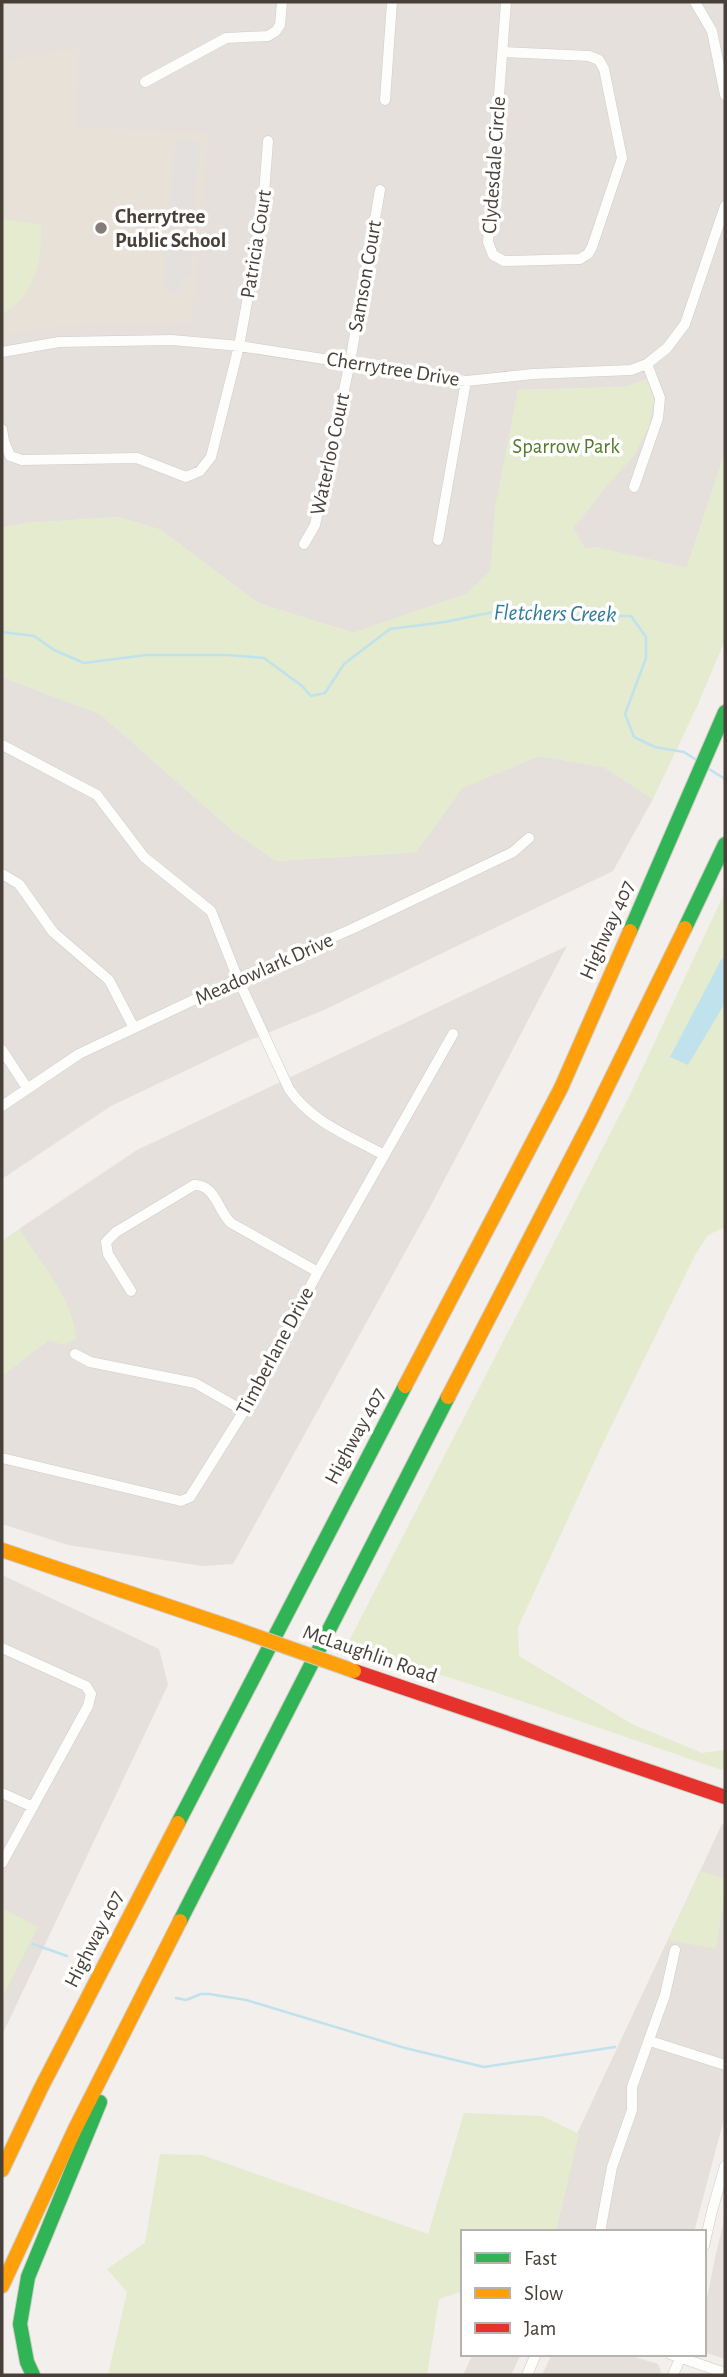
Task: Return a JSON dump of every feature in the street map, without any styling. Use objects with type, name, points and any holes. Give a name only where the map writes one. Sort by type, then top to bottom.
[{"type":"main road","name":"Highway 407","points":[[2,2170],[41,2088],[293,1598],[561,1088],[723,717]]},
{"type":"main road","points":[[2,2286],[43,2194],[120,2038],[652,1001],[725,844]]},
{"type":"main road","name":"McLaughlin Road","points":[[2,1550],[725,1797]]},
{"type":"main road","points":[[33,2375],[27,2362],[20,2324],[28,2277],[111,2076],[120,2038]]},
{"type":"main road","points":[[2,2140],[41,2088]]},
{"type":"street","points":[[145,82],[226,38],[268,36],[280,25],[282,2]]},
{"type":"street","points":[[385,100],[392,2]]},
{"type":"street","name":"Clydesdale Circle","points":[[502,52],[589,55],[599,60],[604,69],[622,158],[592,247],[588,254],[580,259],[504,261],[493,255],[488,242],[502,52],[506,2]]},
{"type":"street","points":[[695,2],[712,31],[725,95]]},
{"type":"street","name":"Patricia Court","points":[[2,429],[10,456],[22,460],[137,458],[186,477],[200,471],[211,457],[239,346],[262,220],[268,141]]},
{"type":"street","name":"Samson Court","points":[[351,362],[380,190]]},
{"type":"street","name":"Cherrytree Drive","points":[[2,352],[58,342],[172,340],[239,346],[466,381],[533,374],[631,370],[647,364],[667,348],[685,324],[725,206]]},
{"type":"street","name":"Waterloo Court","points":[[304,544],[315,525],[351,362]]},
{"type":"street","points":[[634,487],[658,418],[660,398],[647,364]]},
{"type":"street","points":[[438,540],[466,381]]},
{"type":"street","points":[[2,745],[97,795],[144,857],[211,911],[238,979],[289,1089],[299,1104],[316,1117],[384,1155]]},
{"type":"street","name":"Meadowlark Drive","points":[[2,1106],[79,1054],[513,852],[529,838]]},
{"type":"street","points":[[2,874],[19,884],[53,932],[109,980],[134,1028]]},
{"type":"street","name":"Timberlane Drive","points":[[2,1458],[181,1501],[190,1497],[244,1410],[318,1272],[453,1034]]},
{"type":"street","points":[[2,1050],[27,1088]]},
{"type":"street","points":[[131,1290],[108,1254],[106,1242],[116,1232],[194,1185],[202,1185],[208,1189],[220,1211],[231,1223],[318,1272]]},
{"type":"street","points":[[75,1354],[90,1362],[195,1383],[244,1410]]},
{"type":"street","points":[[2,1648],[86,1686],[91,1694],[88,1706],[2,1863]]},
{"type":"street","points":[[2,1793],[33,1807]]},
{"type":"street","points":[[600,2230],[612,2167],[632,2110],[632,2087],[665,1995],[675,1950]]},
{"type":"street","points":[[650,2041],[725,2064]]},
{"type":"street","points":[[706,2237],[725,2166]]},
{"type":"street","points":[[527,2375],[535,2356]]},
{"type":"street","points":[[673,2375],[682,2356],[725,2373]]},
{"type":"shaded area","points":[[2,2],[725,2],[725,452],[687,568],[594,547],[585,549],[573,528],[634,455],[647,379],[625,387],[518,390],[490,572],[466,594],[353,633],[258,603],[161,530],[119,517],[27,523],[2,528]]},
{"type":"shaded area","name":"Cherrytree Public School","points":[[78,48],[75,127],[208,134],[192,322],[67,325],[2,335],[2,61]]},
{"type":"shaded area","points":[[175,139],[200,141],[190,277],[182,277],[181,292],[164,291]]},
{"type":"shaded area","points":[[2,677],[100,714],[233,831],[276,861],[416,852],[462,788],[539,756],[604,767],[653,799],[613,871],[324,1010],[250,1040],[111,1106],[2,1179]]},
{"type":"shaded area","points":[[567,946],[429,1209],[233,1564],[202,1566],[68,1545],[2,1524],[2,1376],[49,1340],[76,1339],[66,1302],[19,1229],[137,1150]]},
{"type":"shaded area","points":[[2,1575],[159,1649],[168,1685],[2,2035]]},
{"type":"shaded area","points":[[722,1824],[725,1825],[725,2115],[695,2230],[532,2230]]},
{"type":"shaded area","points":[[725,2216],[725,2359],[706,2353],[706,2303]]},
{"type":"shaded area","points":[[472,2356],[520,2356],[511,2375],[463,2375]]},
{"type":"shaded area","points":[[551,2356],[632,2356],[658,2364],[661,2371],[659,2375],[542,2375]]},
{"type":"green space","points":[[2,219],[41,225],[41,238],[38,264],[30,287],[23,297],[2,314]]},
{"type":"green space","name":"Sparrow Park","points":[[647,379],[654,400],[649,426],[634,456],[573,528],[585,549],[594,547],[687,568],[725,452],[725,640],[653,799],[604,767],[539,756],[462,788],[416,852],[276,861],[233,831],[100,714],[2,677],[2,528],[27,523],[119,517],[161,530],[258,603],[352,633],[466,594],[490,572],[495,507],[518,390],[625,387]]},
{"type":"green space","points":[[725,892],[725,1227],[708,1235],[695,1255],[603,1443],[518,1627],[519,1656],[632,1724],[702,1753],[725,1750],[725,1766],[722,1770],[495,1692],[347,1645],[629,1097]]},
{"type":"green space","points":[[19,1229],[62,1295],[74,1324],[76,1339],[63,1345],[49,1340],[2,1376],[2,1241]]},
{"type":"green space","points":[[700,1871],[725,1878],[716,1949],[668,1940]]},
{"type":"green space","points":[[2,1908],[38,1927],[2,1998]]},
{"type":"green space","points":[[464,2113],[542,2116],[579,2134],[556,2230],[461,2230],[461,2292],[439,2299],[427,2375],[108,2375],[127,2292],[107,2269],[145,2243],[160,2154],[202,2155],[428,2234]]},
{"type":"water","points":[[725,957],[725,1003],[688,1065],[670,1057]]},
{"type":"waterway","name":"Fletchers Creek","points":[[2,632],[34,636],[54,650],[84,663],[146,655],[264,658],[302,686],[311,696],[325,693],[344,664],[390,629],[445,622],[503,610],[562,616],[631,616],[646,637],[646,658],[625,714],[634,737],[655,747],[684,752],[698,761]]},
{"type":"waterway","name":"Fletchers Creek","points":[[709,769],[725,779]]},
{"type":"waterway","points":[[33,1944],[67,1956]]},
{"type":"waterway","points":[[176,1998],[186,2000],[209,1994],[246,2000],[405,2048],[484,2067],[615,2047]]},
{"type":"traffic: fast","points":[[630,931],[725,712]]},
{"type":"traffic: fast","points":[[685,928],[725,844]]},
{"type":"traffic: fast","points":[[178,1823],[405,1386]]},
{"type":"traffic: fast","points":[[180,1921],[448,1397]]},
{"type":"traffic: fast","points":[[33,2375],[27,2362],[20,2324],[28,2277],[100,2102]]},
{"type":"traffic: slow","points":[[448,1397],[591,1120],[685,928]]},
{"type":"traffic: slow","points":[[405,1386],[561,1088],[630,931]]},
{"type":"traffic: slow","points":[[2,1550],[236,1629]]},
{"type":"traffic: slow","points":[[236,1629],[354,1671]]},
{"type":"traffic: slow","points":[[2,2170],[41,2088],[178,1823]]},
{"type":"traffic: slow","points":[[2,2286],[75,2129],[180,1921]]},
{"type":"traffic: jam","points":[[354,1671],[725,1797]]},
{"type":"place","name":"Cherrytree Public School","points":[[101,228]]}]
